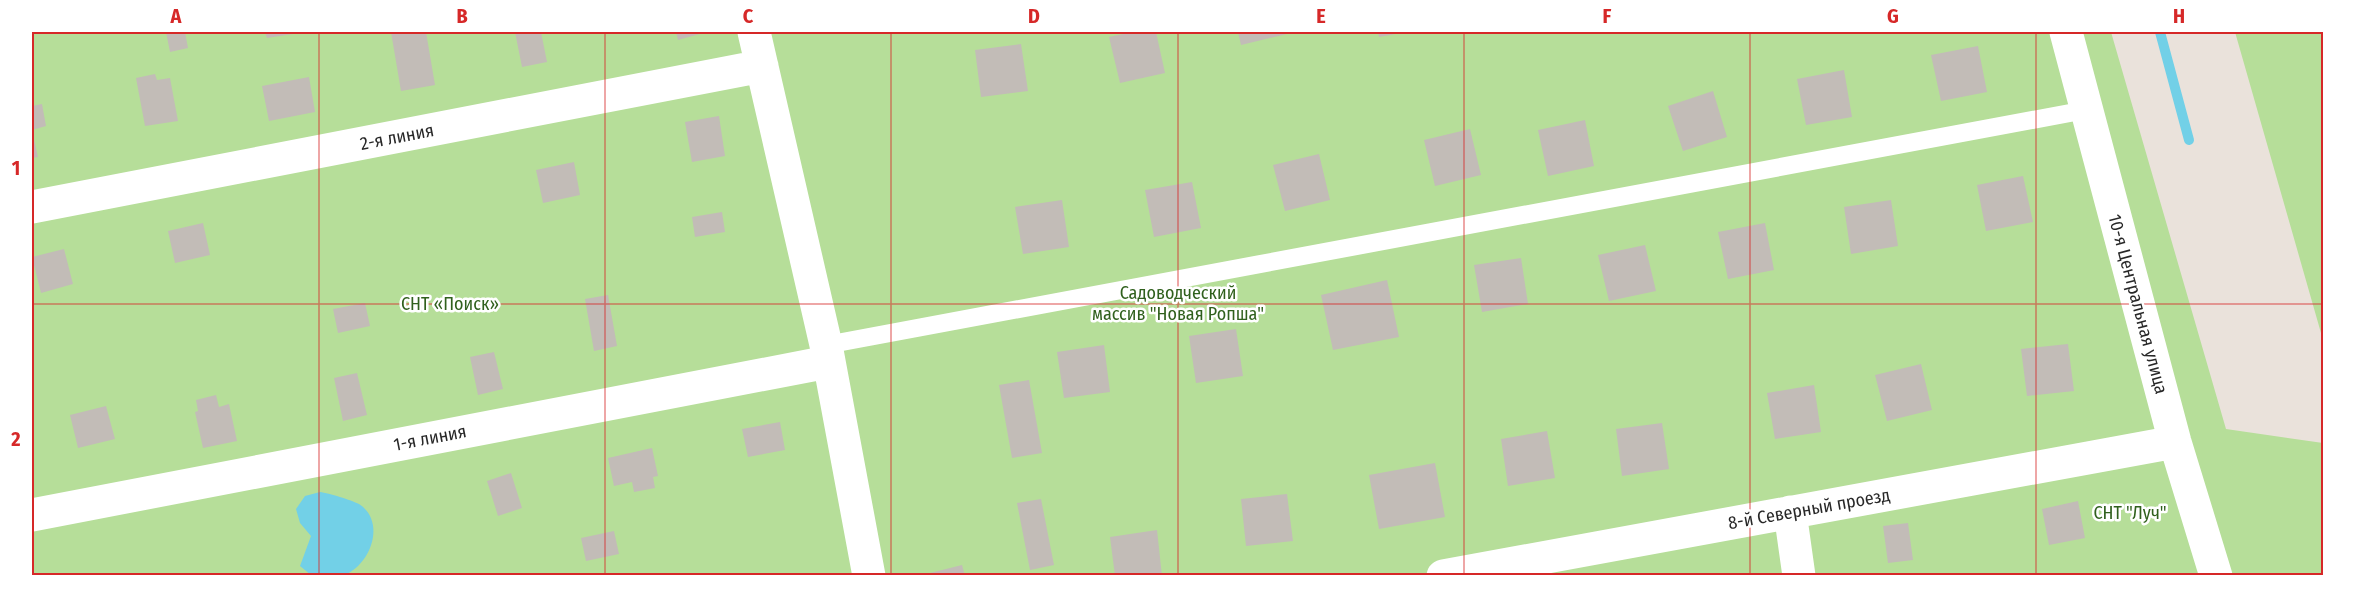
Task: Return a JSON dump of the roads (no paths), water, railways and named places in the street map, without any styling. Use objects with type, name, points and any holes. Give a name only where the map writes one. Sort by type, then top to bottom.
[{"type":"street","name":"10-я Центральная улица","points":[[2066,32],[2175,442],[2216,576]]},
{"type":"street","name":"2-я линия","points":[[32,207],[761,41]]},
{"type":"street","points":[[761,41],[827,353],[869,576]]},
{"type":"street","name":"1-я линия","points":[[32,514],[827,353]]},
{"type":"street","name":"8-й Северный проезд","points":[[1443,576],[2175,442]]},
{"type":"street","points":[[1790,512],[1800,576]]},
{"type":"lane","points":[[827,353],[2086,110]]},
{"type":"water","points":[[320,492],[359,504],[372,521],[372,543],[368,553],[361,563],[344,575],[332,577],[311,575],[300,566],[311,536],[300,523],[296,509],[305,496]]},
{"type":"waterway","points":[[2160,32],[2189,140]]},
{"type":"park label","name":"Садоводческий массив \"Новая Ропша\"","points":[[1178,303]]},
{"type":"park label","name":"СНТ «Поиск»","points":[[450,304]]},
{"type":"park label","name":"СНТ \"Луч\"","points":[[2130,513]]}]
